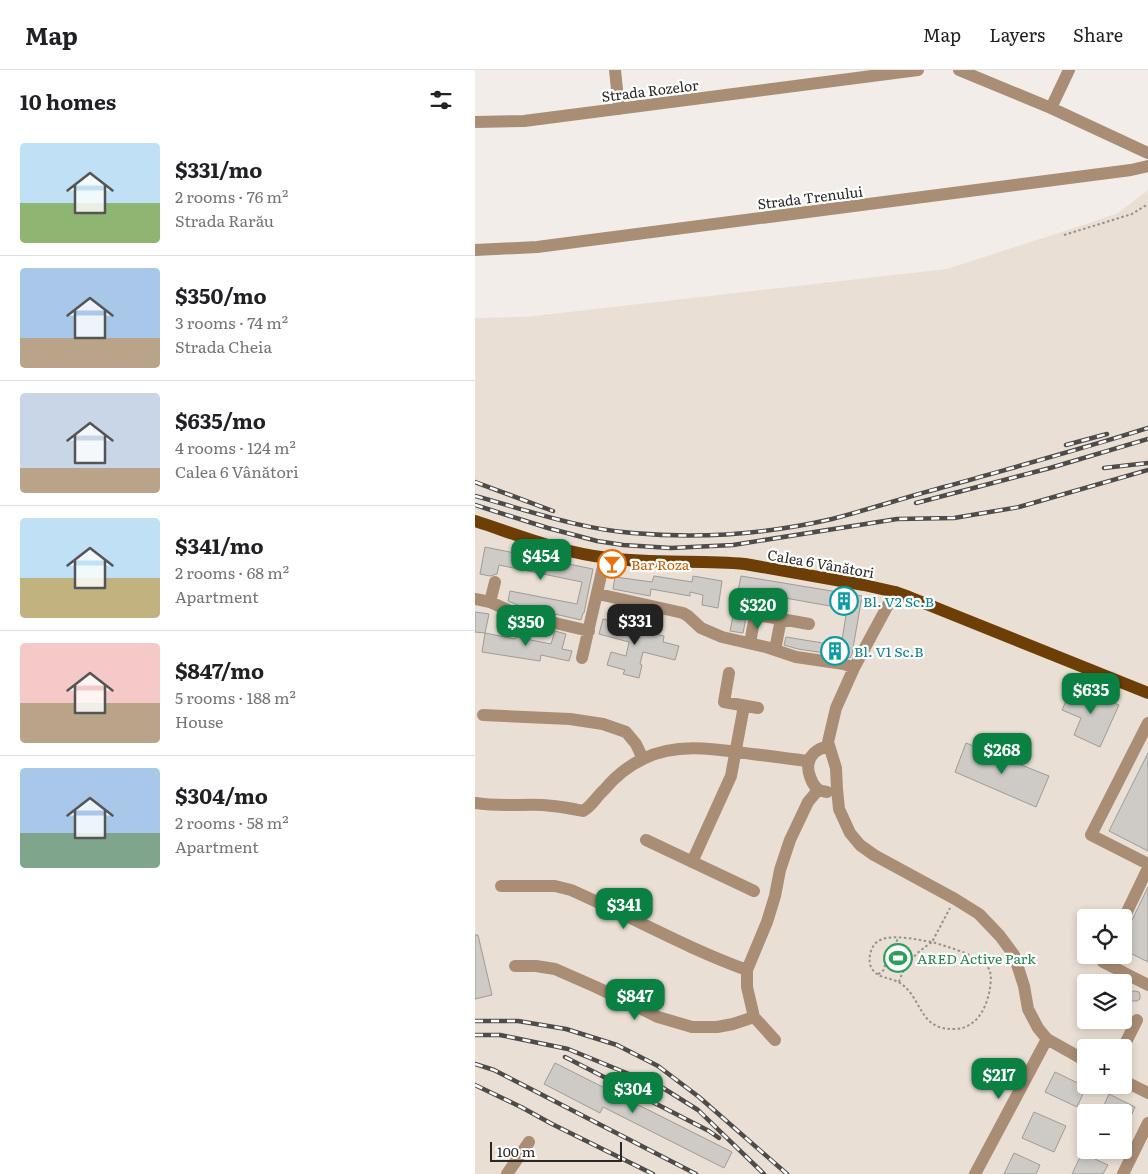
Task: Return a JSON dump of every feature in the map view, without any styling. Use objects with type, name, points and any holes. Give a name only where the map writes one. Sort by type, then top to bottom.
[{"type":"main road","name":"Calea 6 Vânători","points":[[475,521],[562,549],[605,558],[637,561],[745,564],[895,592],[1148,693]]},
{"type":"street","points":[[615,70],[619,109]]},
{"type":"street","name":"Strada Rozelor","points":[[475,122],[524,121],[918,70]]},
{"type":"street","points":[[959,70],[1051,108],[1148,153]]},
{"type":"street","points":[[1051,108],[1069,70]]},
{"type":"street","name":"Strada Trenului","points":[[475,250],[546,246],[1131,170],[1148,166]]},
{"type":"street","points":[[583,658],[605,558]]},
{"type":"street","points":[[491,602],[495,582]]},
{"type":"street","points":[[895,592],[854,668],[836,708],[828,742],[836,768],[839,809],[850,833],[860,845],[874,855],[979,914],[1000,936],[1014,955],[1024,986],[1028,1009],[1038,1028],[1047,1039],[1077,1056]]},
{"type":"street","points":[[598,594],[683,613],[705,630],[722,637],[766,647],[796,657],[844,664],[854,668]]},
{"type":"street","points":[[475,599],[491,602],[517,614],[589,631]]},
{"type":"street","points":[[646,627],[651,606]]},
{"type":"street","points":[[750,643],[754,621],[757,617],[762,616],[809,624]]},
{"type":"street","points":[[775,650],[781,619]]},
{"type":"street","points":[[729,673],[724,702],[758,708]]},
{"type":"street","points":[[692,862],[731,776],[744,706]]},
{"type":"street","points":[[483,714],[603,724],[626,732],[636,744],[643,759]]},
{"type":"street","points":[[1148,723],[1091,835],[1148,864]]},
{"type":"street","points":[[475,803],[545,805],[583,812],[590,807],[602,791],[618,775],[643,759],[666,751],[697,747],[809,761]]},
{"type":"street","points":[[829,748],[823,747],[816,750],[809,761],[809,771],[813,784],[818,790],[828,792],[837,789]]},
{"type":"street","points":[[775,1040],[754,1017],[747,987],[747,970],[767,922],[780,870],[790,840],[808,802],[818,790]]},
{"type":"street","points":[[646,840],[753,891]]},
{"type":"street","points":[[1128,909],[1148,868]]},
{"type":"street","points":[[501,886],[555,886],[571,890],[730,964],[747,970]]},
{"type":"street","points":[[1107,964],[1148,985]]},
{"type":"street","points":[[515,966],[536,966],[555,969],[658,1017],[692,1027],[725,1026],[754,1017]]},
{"type":"street","points":[[1128,1039],[1137,1020]]},
{"type":"street","points":[[975,1174],[1047,1039]]},
{"type":"street","points":[[1132,1085],[1148,1093]]},
{"type":"street","points":[[1123,1174],[1148,1123]]},
{"type":"street","points":[[507,1174],[529,1142]]},
{"type":"path","points":[[1064,235],[1131,214],[1148,204]]},
{"type":"path","points":[[899,982],[911,959],[932,942],[955,899]]},
{"type":"path","points":[[888,937],[932,942],[978,959],[988,967],[991,974],[991,983],[983,1012],[973,1023],[964,1028],[949,1029],[929,1021],[924,1016],[913,995],[899,982],[884,978],[878,974],[870,965],[869,959],[874,946],[880,939],[888,937]]},
{"type":"path","points":[[878,974],[884,970],[885,955],[893,948],[898,938]]},
{"type":"path","points":[[885,959],[894,959],[906,966]]},
{"type":"shaded area","points":[[1148,190],[1148,1174],[475,1174],[475,318],[526,317],[947,269],[1118,213]]},
{"type":"building","points":[[485,547],[593,569],[581,620],[520,606],[508,601],[510,591],[577,604],[582,582],[499,565],[497,574],[490,576],[480,574]]},
{"type":"building","points":[[654,576],[692,582],[693,576],[722,581],[718,608],[702,605],[703,595],[690,592],[690,596],[651,589],[650,596],[613,589],[615,577],[652,582]]},
{"type":"building","points":[[741,576],[862,596],[850,658],[784,645],[786,637],[841,646],[847,609],[751,592],[743,633],[730,631]]},
{"type":"building","points":[[475,612],[489,614],[485,633],[475,632]]},
{"type":"building","points":[[603,619],[620,623],[620,620],[638,625],[638,630],[644,635],[651,633],[664,636],[663,642],[679,646],[675,660],[643,652],[639,678],[623,674],[625,670],[607,665],[611,652],[626,656],[629,642],[599,634]]},
{"type":"building","points":[[555,631],[566,634],[562,649],[572,651],[569,661],[541,655],[540,661],[482,652],[485,633],[551,644]]},
{"type":"building","points":[[1073,685],[1119,705],[1100,747],[1074,735],[1081,718],[1062,710]]},
{"type":"building","points":[[966,743],[1049,776],[1036,807],[955,772]]},
{"type":"building","points":[[1148,753],[1148,851],[1109,831]]},
{"type":"building","points":[[1148,887],[1148,962],[1132,954],[1132,920]]},
{"type":"building","points":[[475,935],[478,935],[492,995],[475,999]]},
{"type":"building","points":[[1132,991],[1139,992],[1140,999],[1132,1001]]},
{"type":"building","points":[[555,1063],[732,1152],[724,1168],[603,1107],[600,1113],[544,1084]]},
{"type":"building","points":[[1055,1072],[1077,1083],[1077,1094],[1083,1094],[1077,1107],[1045,1092]]},
{"type":"building","points":[[1109,1094],[1129,1104],[1105,1104]]},
{"type":"building","points":[[1034,1112],[1066,1126],[1054,1152],[1022,1138]]},
{"type":"building","points":[[1014,1153],[1040,1165],[1036,1174],[1004,1174]]},
{"type":"building","points":[[1079,1159],[1095,1159],[1108,1165],[1103,1174],[1072,1174]]},
{"type":"railway","points":[[475,496],[553,518],[613,531],[658,535],[758,532],[832,519],[1148,428]]},
{"type":"railway","points":[[1066,445],[1107,434]]},
{"type":"railway","points":[[916,503],[1050,468],[1148,439]]},
{"type":"railway","points":[[1104,468],[1148,463]]},
{"type":"railway","points":[[475,505],[597,541],[623,545],[671,548],[733,545],[897,519],[954,518],[1019,507],[1148,470]]},
{"type":"railway","points":[[475,482],[553,511]]},
{"type":"railway","points":[[475,1021],[518,1021],[566,1029],[617,1045],[658,1066],[699,1097],[787,1174]]},
{"type":"railway","points":[[475,1035],[500,1035],[568,1049],[663,1088],[698,1110],[764,1174]]},
{"type":"railway","points":[[565,1057],[709,1131],[719,1138]]},
{"type":"railway","points":[[475,1064],[494,1070],[696,1174]]},
{"type":"railway","points":[[475,1085],[653,1174]]},
{"type":"place","name":"Bar Roza","points":[[612,564]]},
{"type":"place","name":"Bl. V2 Sc.B","points":[[844,601]]},
{"type":"place","name":"Bl. V1 Sc.B","points":[[835,651]]},
{"type":"place","name":"ARED Active Park","points":[[898,958]]}]
